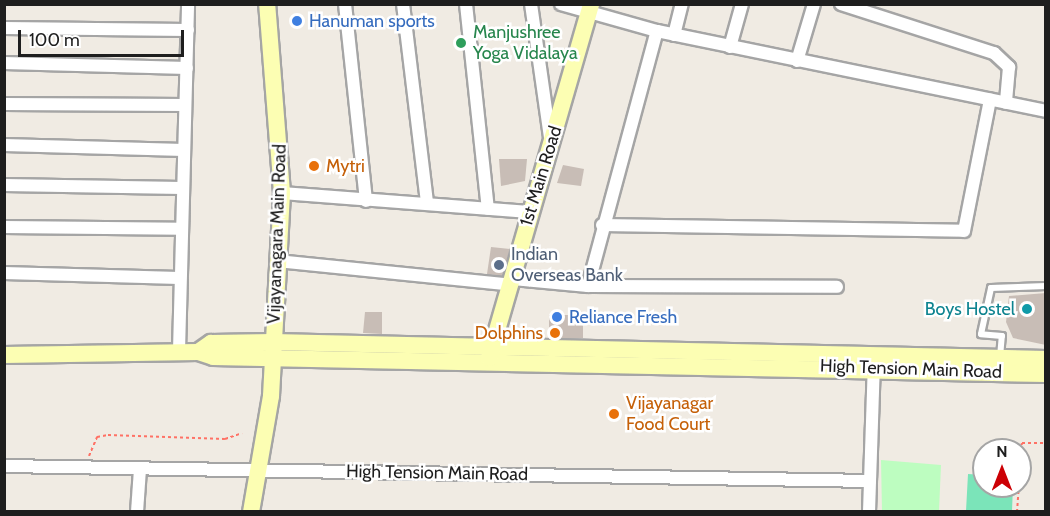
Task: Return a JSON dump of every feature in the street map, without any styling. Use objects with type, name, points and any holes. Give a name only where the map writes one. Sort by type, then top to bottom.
[{"type":"main road","name":"Vijayanagara Main Road","points":[[250,512],[273,349],[282,193],[267,4]]},
{"type":"main road","name":"1st Main Road","points":[[490,353],[513,282],[529,212],[590,9]]},
{"type":"main road","points":[[4,355],[273,349],[874,360],[1000,357],[1046,359]]},
{"type":"main road","name":"High Tension Main Road","points":[[874,360],[1046,374]]},
{"type":"street","points":[[179,351],[179,278],[188,4]]},
{"type":"street","points":[[345,4],[366,201]]},
{"type":"street","points":[[403,4],[427,203]]},
{"type":"street","points":[[466,4],[488,209]]},
{"type":"street","points":[[531,4],[551,144]]},
{"type":"street","points":[[561,4],[590,9],[674,35],[1046,111]]},
{"type":"street","points":[[674,35],[682,4]]},
{"type":"street","points":[[730,47],[742,4]]},
{"type":"street","points":[[797,61],[814,4]]},
{"type":"street","points":[[841,4],[994,53],[1009,67],[1006,103]]},
{"type":"street","points":[[4,28],[188,30]]},
{"type":"street","points":[[588,286],[602,225],[657,31]]},
{"type":"street","points":[[4,63],[187,68]]},
{"type":"street","points":[[602,225],[964,231],[990,100]]},
{"type":"street","points":[[4,104],[185,105]]},
{"type":"street","points":[[4,145],[184,150]]},
{"type":"street","points":[[4,185],[182,188]]},
{"type":"street","points":[[282,193],[529,212]]},
{"type":"street","points":[[4,227],[181,230]]},
{"type":"street","points":[[278,261],[513,282],[588,286],[837,287]]},
{"type":"street","points":[[4,273],[179,278]]},
{"type":"street","points":[[869,512],[874,360]]},
{"type":"street","name":"High Tension Main Road","points":[[4,466],[870,481]]},
{"type":"street","points":[[137,512],[140,469]]},
{"type":"lane","points":[[1000,357],[1002,336],[981,334],[991,288],[1046,286]]},
{"type":"path","points":[[87,467],[90,446],[108,435],[225,439],[243,433]]},
{"type":"green space","points":[[881,460],[941,465],[939,511],[882,511]]},
{"type":"green space","points":[[968,474],[972,474],[972,498],[1013,498],[1012,511],[966,511]]},
{"type":"building","points":[[499,159],[527,159],[525,181],[501,186]]},
{"type":"building","points":[[563,165],[584,169],[581,186],[557,183]]},
{"type":"building","points":[[491,247],[510,249],[502,276],[487,274]]},
{"type":"building","name":"Boys Hostel","points":[[1046,293],[1046,345],[1013,338],[1006,322],[1009,296]]},
{"type":"building","points":[[365,312],[382,312],[382,334],[363,333]]},
{"type":"building","points":[[549,315],[583,315],[583,338],[549,338]]},
{"type":"place","name":"Hanuman sports","points":[[297,21]]},
{"type":"place","name":"Manjushree Yoga Vidalaya","points":[[461,43]]},
{"type":"place","name":"Mytri","points":[[314,166]]},
{"type":"place","name":"Indian Overseas Bank","points":[[499,265]]},
{"type":"place","name":"Boys Hostel","points":[[1027,309]]},
{"type":"place","name":"Reliance Fresh","points":[[557,317]]},
{"type":"place","name":"Dolphins","points":[[555,333]]},
{"type":"place","name":"Vijayanagar Food Court","points":[[614,414]]}]
